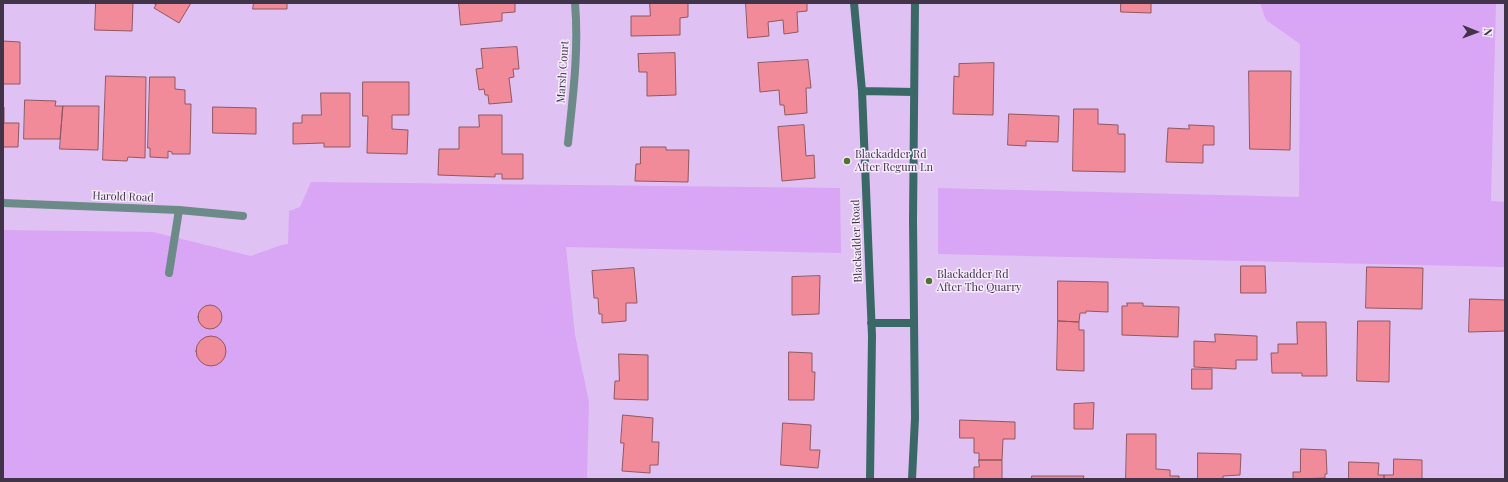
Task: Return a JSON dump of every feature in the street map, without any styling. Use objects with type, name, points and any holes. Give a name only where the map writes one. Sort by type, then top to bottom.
[{"type":"street","name":"Marsh Court","points":[[568,143],[576,72],[577,40],[574,3]]},
{"type":"street","name":"Blackadder Road","points":[[854,3],[862,91],[871,323],[870,479]]},
{"type":"street","points":[[912,479],[915,418],[915,3]]},
{"type":"street","points":[[862,91],[914,92]]},
{"type":"street","name":"Harold Road","points":[[3,203],[179,210],[243,216]]},
{"type":"street","points":[[169,273],[179,210]]},
{"type":"street","points":[[871,323],[914,323]]},
{"type":"shaded area","points":[[1260,3],[1496,3],[1491,201],[1505,202],[1505,267],[938,254],[938,188],[1299,197],[1300,44],[1266,20]]},
{"type":"shaded area","points":[[311,182],[840,188],[841,253],[566,247],[575,335],[589,402],[587,479],[3,479],[3,230],[153,232],[251,256],[281,245],[288,244],[289,211],[300,207]]},
{"type":"building","points":[[96,3],[133,3],[132,31],[95,30]]},
{"type":"building","points":[[153,3],[191,3],[179,23],[154,8],[156,5]]},
{"type":"building","points":[[254,3],[287,3],[287,9],[253,9]]},
{"type":"building","points":[[459,3],[515,3],[515,12],[502,13],[502,21],[461,25]]},
{"type":"building","points":[[650,3],[688,3],[688,17],[680,18],[680,35],[631,36],[631,16],[650,16]]},
{"type":"building","points":[[746,3],[807,3],[807,11],[797,12],[798,32],[784,34],[783,20],[768,22],[769,36],[748,38]]},
{"type":"building","points":[[1121,3],[1151,3],[1151,13],[1121,12]]},
{"type":"building","points":[[3,41],[20,42],[20,84],[3,84]]},
{"type":"building","points":[[517,47],[519,69],[513,69],[514,77],[509,78],[512,102],[489,104],[488,95],[485,95],[484,89],[479,90],[476,69],[483,68],[481,49]]},
{"type":"building","points":[[675,53],[676,95],[647,96],[647,72],[639,72],[638,54]]},
{"type":"building","points":[[808,60],[811,88],[806,88],[807,113],[785,115],[784,105],[780,105],[779,90],[760,92],[758,63]]},
{"type":"building","points":[[994,63],[993,115],[953,114],[954,76],[959,77],[959,64]]},
{"type":"building","points":[[1249,71],[1291,71],[1290,150],[1250,149]]},
{"type":"building","points":[[106,76],[146,77],[145,158],[128,157],[127,161],[103,160]]},
{"type":"building","points":[[150,77],[175,77],[175,89],[185,90],[185,104],[191,104],[190,154],[172,154],[172,152],[168,151],[168,158],[150,157],[150,148],[148,148]]},
{"type":"building","points":[[363,82],[409,82],[409,115],[392,115],[392,129],[408,130],[407,154],[367,153],[368,116],[363,116]]},
{"type":"building","points":[[321,93],[350,93],[350,147],[324,147],[324,143],[293,144],[293,123],[302,123],[302,115],[321,115]]},
{"type":"building","points":[[25,100],[56,101],[55,106],[63,106],[60,139],[24,139]]},
{"type":"building","points":[[63,106],[99,106],[98,150],[60,149]]},
{"type":"building","points":[[3,107],[4,123],[19,123],[18,147],[3,147]]},
{"type":"building","points":[[213,107],[256,108],[256,134],[213,133]]},
{"type":"building","points":[[1074,109],[1098,109],[1098,124],[1118,125],[1118,134],[1125,134],[1125,172],[1073,171]]},
{"type":"building","points":[[1009,114],[1059,116],[1058,142],[1026,141],[1026,146],[1008,145]]},
{"type":"building","points":[[479,115],[502,115],[502,154],[523,154],[523,179],[502,179],[502,174],[495,174],[495,177],[438,175],[439,149],[459,149],[459,127],[479,127]]},
{"type":"building","points":[[804,125],[806,156],[814,155],[815,178],[782,181],[778,127]]},
{"type":"building","points":[[1189,125],[1214,126],[1214,145],[1203,145],[1203,163],[1166,162],[1168,128],[1189,129]]},
{"type":"building","points":[[641,147],[666,147],[666,150],[689,150],[688,182],[635,181],[636,164],[640,164]]},
{"type":"building","points":[[1241,266],[1265,266],[1266,293],[1241,293]]},
{"type":"building","points":[[1367,267],[1423,268],[1422,309],[1366,308]]},
{"type":"building","points":[[634,268],[637,303],[626,303],[626,321],[602,323],[602,314],[599,314],[598,298],[594,298],[592,271]]},
{"type":"building","points":[[820,276],[819,314],[792,315],[792,277]]},
{"type":"building","points":[[1058,281],[1108,282],[1108,312],[1086,311],[1086,313],[1080,313],[1079,322],[1058,321]]},
{"type":"building","points":[[1470,299],[1505,300],[1505,331],[1469,332]]},
{"type":"building","points":[[1127,303],[1143,303],[1143,306],[1179,307],[1178,337],[1122,335],[1122,306],[1127,306]]},
{"type":"building","points":[[210,305],[219,308],[222,317],[219,326],[210,329],[201,326],[198,317],[201,308]]},
{"type":"building","points":[[1058,321],[1079,322],[1079,330],[1084,330],[1084,371],[1057,370]]},
{"type":"building","points":[[1358,321],[1390,321],[1389,382],[1357,381]]},
{"type":"building","points":[[1297,322],[1326,322],[1327,376],[1302,376],[1302,373],[1272,373],[1271,353],[1278,353],[1278,344],[1297,344]]},
{"type":"building","points":[[1215,334],[1257,336],[1257,360],[1236,360],[1236,369],[1194,367],[1194,341],[1215,342]]},
{"type":"building","points":[[211,336],[221,341],[226,351],[221,361],[211,366],[201,361],[196,351],[201,341]]},
{"type":"building","points":[[789,352],[812,353],[812,372],[815,372],[814,400],[789,400]]},
{"type":"building","points":[[619,354],[648,355],[648,400],[614,399],[615,381],[619,381]]},
{"type":"building","points":[[1192,369],[1212,369],[1212,389],[1192,389]]},
{"type":"building","points":[[1094,403],[1093,429],[1074,429],[1074,404]]},
{"type":"building","points":[[623,415],[653,418],[652,442],[659,442],[658,465],[650,465],[650,473],[622,471],[624,443],[621,443]]},
{"type":"building","points":[[960,420],[1015,422],[1015,439],[1003,439],[1002,460],[979,460],[979,453],[974,453],[974,438],[960,438]]},
{"type":"building","points":[[783,423],[811,425],[810,450],[820,450],[818,468],[781,465]]},
{"type":"building","points":[[1127,434],[1156,434],[1156,469],[1170,470],[1170,476],[1179,476],[1179,479],[1126,479]]},
{"type":"building","points":[[1301,449],[1326,450],[1327,474],[1325,474],[1325,478],[1293,479],[1293,472],[1300,472]]},
{"type":"building","points":[[1198,453],[1241,454],[1240,475],[1223,476],[1223,479],[1198,479]]},
{"type":"building","points":[[1394,459],[1422,460],[1422,479],[1384,479],[1384,475],[1393,475]]},
{"type":"building","points":[[979,460],[1002,460],[1002,479],[974,479],[974,467],[979,467]]},
{"type":"building","points":[[1349,462],[1379,463],[1378,475],[1384,475],[1384,479],[1349,479]]},
{"type":"building","points":[[1032,476],[1084,476],[1083,479],[1032,479]]},
{"type":"place","name":"Blackadder Rd After Regum Ln","points":[[847,161]]},
{"type":"place","name":"Blackadder Rd After The Quarry","points":[[929,281]]}]
